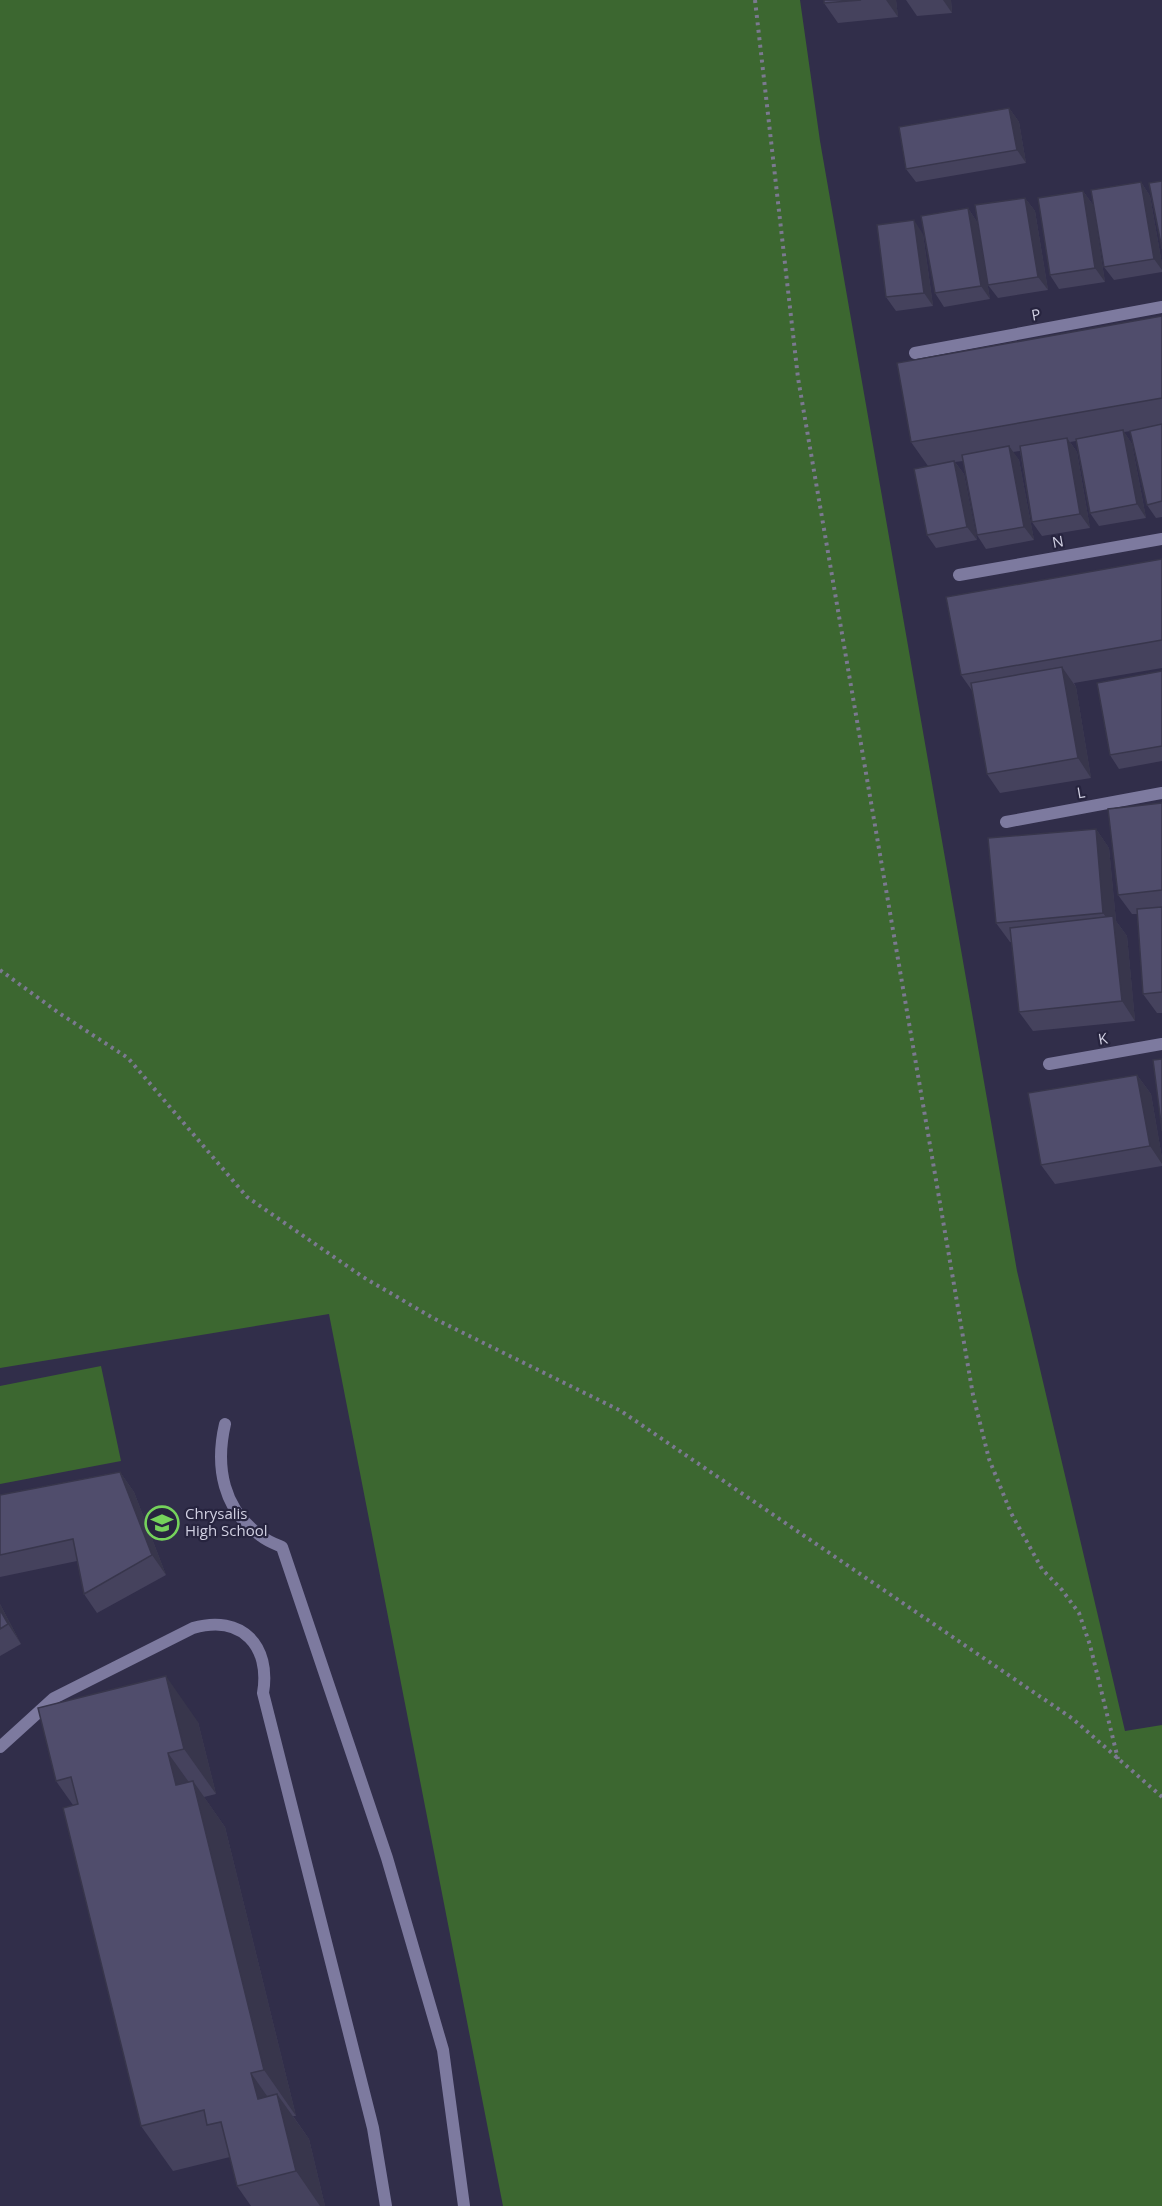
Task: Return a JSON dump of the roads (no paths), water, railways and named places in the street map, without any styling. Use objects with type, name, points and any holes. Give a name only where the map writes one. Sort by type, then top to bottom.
[{"type":"street","name":"P","points":[[915,353],[1162,307]]},
{"type":"street","name":"N","points":[[959,575],[1162,539]]},
{"type":"street","name":"L","points":[[1006,822],[1162,793]]},
{"type":"street","name":"K","points":[[1049,1064],[1162,1044]]},
{"type":"street","points":[[225,1424],[220,1453],[223,1482],[231,1501],[244,1520],[261,1536],[282,1547],[387,1858],[443,2050],[464,2206]]},
{"type":"street","points":[[0,1747],[54,1698],[193,1628],[206,1624],[220,1624],[234,1628],[247,1636],[258,1648],[264,1662],[266,1678],[263,1693],[373,2128],[386,2206]]},
{"type":"place","name":"Chrysalis High School","points":[[162,1523]]}]
